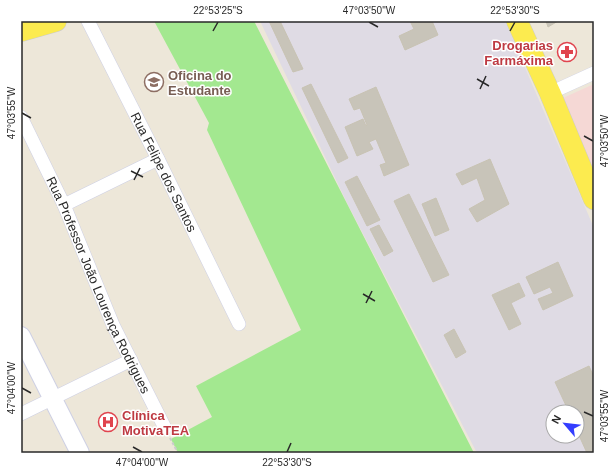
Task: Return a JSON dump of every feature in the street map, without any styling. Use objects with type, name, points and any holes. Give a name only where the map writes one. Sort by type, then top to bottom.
[{"type":"main road","points":[[21,31],[56,21]]},
{"type":"main road","points":[[517,21],[550,93],[594,199]]},
{"type":"street","name":"Rua Felipe dos Santos","points":[[88,21],[239,324]]},
{"type":"street","points":[[550,93],[594,73]]},
{"type":"street","name":"Rua Professor João Lourença Rodrigues","points":[[21,117],[64,205],[113,325],[165,428]]},
{"type":"street","points":[[64,205],[158,160]]},
{"type":"street","points":[[21,336],[80,453]]},
{"type":"street","points":[[21,414],[131,360]]},
{"type":"path","points":[[165,428],[178,453]]},
{"type":"shaded area","points":[[260,21],[505,21],[594,228],[594,453],[477,453],[347,203]]},
{"type":"shaded area","points":[[594,84],[594,172],[563,98]]},
{"type":"green space","points":[[154,21],[254,21],[474,453],[178,453],[171,439],[212,417],[196,386],[301,330],[207,130],[209,123]]},
{"type":"building","points":[[269,21],[280,21],[303,69],[293,72]]},
{"type":"building","points":[[410,21],[432,21],[438,35],[405,50],[399,36],[414,29]]},
{"type":"building","points":[[546,21],[558,21],[548,27]]},
{"type":"building","points":[[311,84],[348,158],[338,163],[302,88]]},
{"type":"building","points":[[376,87],[409,165],[384,176],[380,165],[386,163],[376,139],[369,142],[373,149],[357,156],[345,127],[363,119],[366,126],[367,125],[360,108],[354,110],[349,99]]},
{"type":"building","points":[[490,159],[509,204],[477,222],[469,209],[485,200],[477,178],[462,185],[456,174]]},
{"type":"building","points":[[357,176],[380,220],[367,226],[345,182]]},
{"type":"building","points":[[409,194],[449,275],[433,282],[394,201]]},
{"type":"building","points":[[436,198],[449,230],[435,236],[422,204]]},
{"type":"building","points":[[379,225],[393,251],[384,256],[370,229]]},
{"type":"building","points":[[558,262],[573,296],[543,310],[538,299],[553,293],[550,287],[534,294],[526,277]]},
{"type":"building","points":[[519,283],[525,296],[511,303],[521,324],[509,330],[492,295]]},
{"type":"building","points":[[454,329],[466,352],[456,358],[444,335]]},
{"type":"building","points":[[589,366],[594,377],[594,453],[587,453],[583,444],[585,444],[585,404],[565,404],[555,382]]},
{"type":"place","name":"Drogarias Farmáxima","points":[[567,52]]},
{"type":"place","name":"Oficina do Estudante","points":[[154,82]]},
{"type":"place","name":"Clínica MotivaTEA","points":[[108,422]]}]
